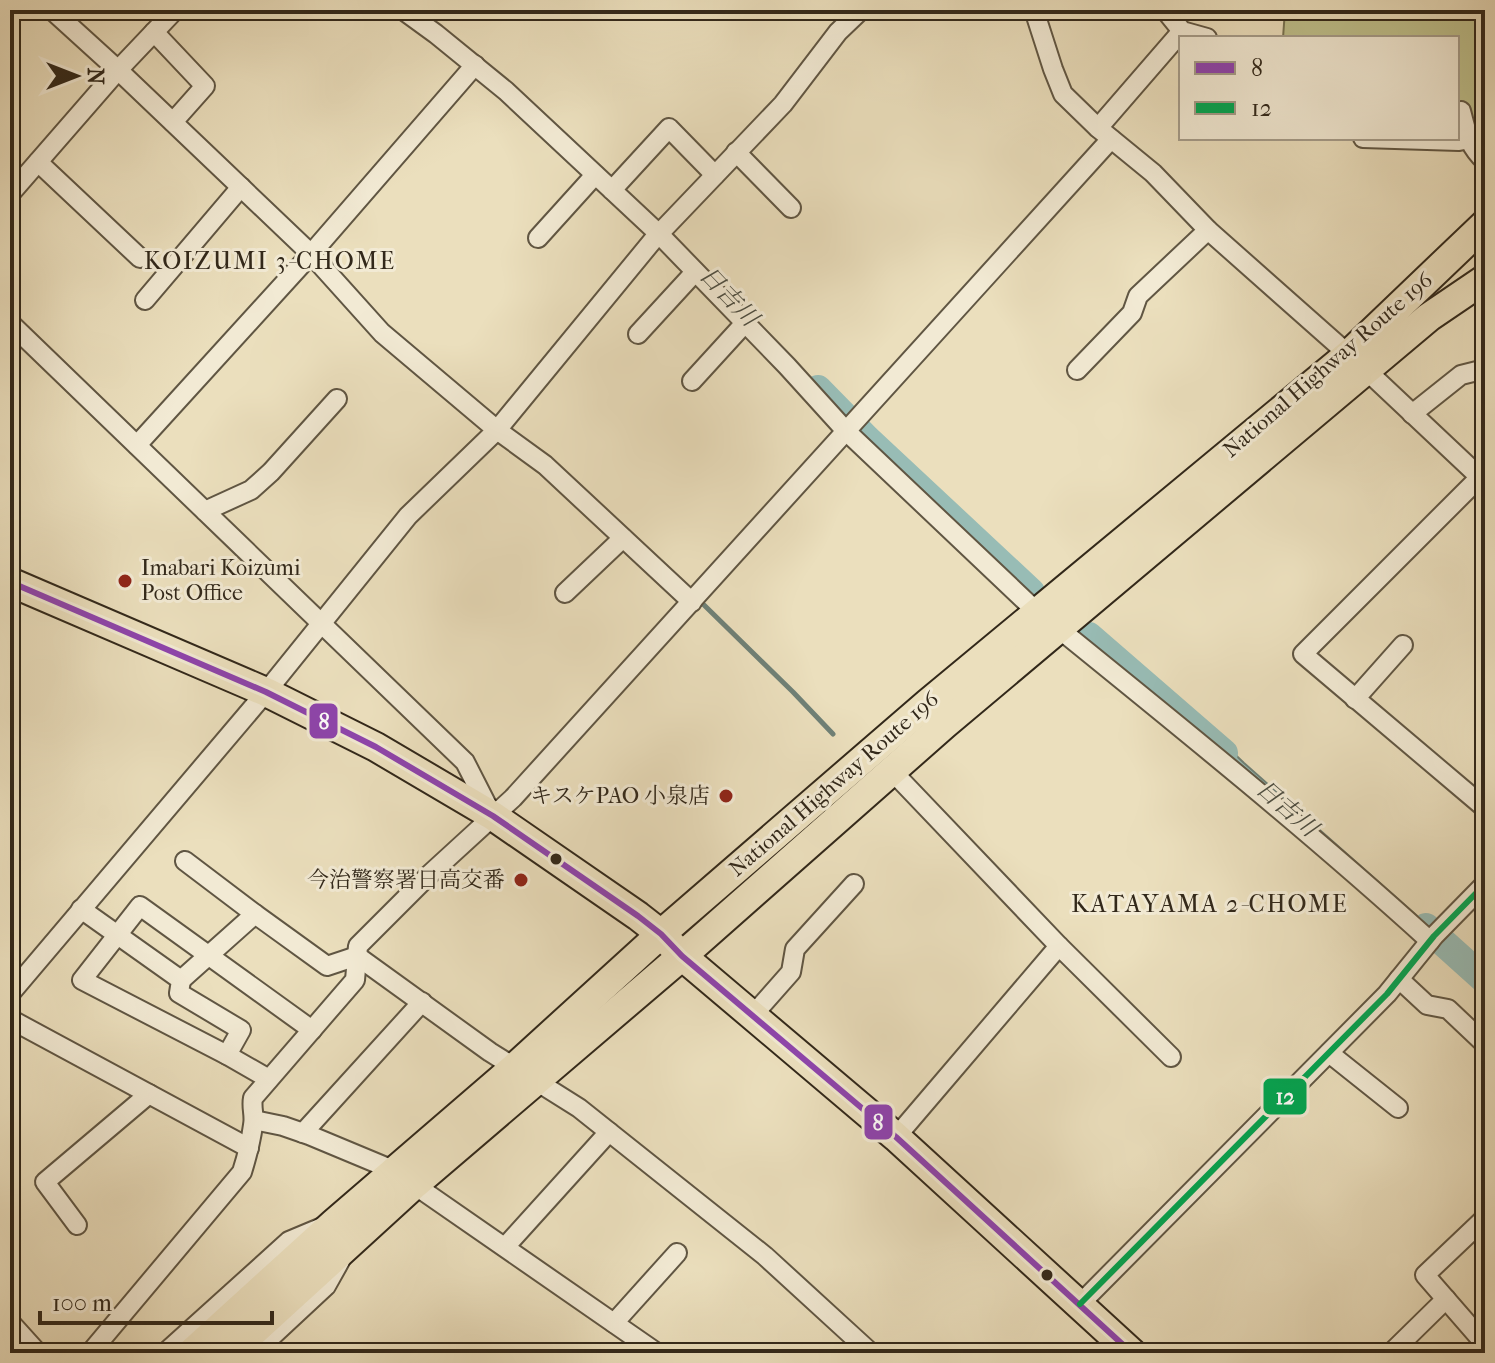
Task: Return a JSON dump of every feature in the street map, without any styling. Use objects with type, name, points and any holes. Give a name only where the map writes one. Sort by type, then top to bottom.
[{"type":"highway","name":"National Highway Route 196","points":[[191,1353],[343,1232],[526,1074],[682,956],[891,770],[1048,620],[1357,362],[1485,224]]},
{"type":"highway","name":"National Highway Route 196","points":[[1357,362],[1485,279]]},
{"type":"highway","points":[[10,582],[266,692],[376,747],[493,816],[661,934],[682,956],[896,1137],[1132,1353]]},
{"type":"highway","name":"National Highway Route 196","points":[[526,1074],[661,934],[928,703],[1048,620]]},
{"type":"highway","name":"National Highway Route 196","points":[[230,1353],[343,1232]]},
{"type":"street","points":[[52,10],[311,254],[382,333],[497,430],[545,465],[692,602]]},
{"type":"street","points":[[10,194],[175,10]]},
{"type":"street","points":[[403,10],[506,91],[659,234],[846,431],[1048,620],[1239,774],[1373,889],[1435,935]]},
{"type":"street","points":[[10,994],[266,692],[408,516],[497,430],[659,234],[783,104],[838,32],[861,10]]},
{"type":"street","points":[[1034,10],[1063,94],[1104,134],[1153,173],[1208,230],[1483,479],[1303,654],[1485,808]]},
{"type":"street","points":[[1165,10],[1182,31],[1200,36]]},
{"type":"street","points":[[90,1353],[242,1172],[254,1120],[251,1107],[253,1098],[355,980],[358,946],[513,798],[846,431],[1104,134],[1182,31]]},
{"type":"street","points":[[154,32],[205,86],[173,122]]},
{"type":"street","points":[[137,445],[311,254],[475,65]]},
{"type":"street","points":[[1461,111],[1477,138],[1474,150],[1485,161]]},
{"type":"street","points":[[612,190],[669,128],[715,175]]},
{"type":"street","points":[[1427,140],[1477,138]]},
{"type":"street","points":[[736,152],[791,208]]},
{"type":"street","points":[[38,162],[140,258]]},
{"type":"street","points":[[538,238],[595,175]]},
{"type":"street","points":[[145,300],[241,187]]},
{"type":"street","points":[[1077,370],[1132,313],[1138,296],[1208,230]]},
{"type":"street","points":[[638,334],[695,272]]},
{"type":"street","points":[[10,323],[465,762],[493,816]]},
{"type":"street","points":[[692,381],[745,323]]},
{"type":"street","points":[[1412,414],[1461,375],[1485,369]]},
{"type":"street","points":[[205,511],[251,490],[337,399]]},
{"type":"street","points":[[565,593],[623,538]]},
{"type":"street","points":[[1355,699],[1403,645]]},
{"type":"street","points":[[891,770],[1059,946],[1171,1057]]},
{"type":"street","points":[[185,861],[327,966],[357,956]]},
{"type":"street","points":[[753,1015],[791,972],[795,949],[854,884]]},
{"type":"street","points":[[1080,1304],[1387,994],[1435,935],[1485,884]]},
{"type":"street","points":[[269,1079],[82,980],[140,906],[312,1030]]},
{"type":"street","points":[[81,909],[241,1030],[227,1055]]},
{"type":"street","points":[[163,1022],[180,986],[209,954],[255,914]]},
{"type":"street","points":[[896,1137],[1059,946]]},
{"type":"street","points":[[357,956],[490,1052],[579,1108],[765,1256],[871,1353]]},
{"type":"street","points":[[1399,979],[1427,1005],[1448,1009],[1485,1044]]},
{"type":"street","points":[[303,1133],[422,1002]]},
{"type":"street","points":[[10,1019],[249,1148]]},
{"type":"street","points":[[1329,1053],[1398,1108]]},
{"type":"street","points":[[77,1225],[45,1182],[149,1094]]},
{"type":"street","points":[[254,1120],[303,1133],[404,1177],[657,1353]]},
{"type":"street","points":[[505,1247],[609,1132]]},
{"type":"street","points":[[1485,1218],[1425,1275],[1485,1344]]},
{"type":"street","points":[[165,1353],[289,1241],[343,1232],[326,1286],[254,1353]]},
{"type":"street","points":[[614,1323],[677,1253]]},
{"type":"street","points":[[1391,1353],[1446,1299]]},
{"type":"street","points":[[10,1322],[38,1353]]},
{"type":"green space","points":[[1285,10],[1485,10],[1485,130],[1459,132],[1459,36],[1283,36]]},
{"type":"water","points":[[1106,642],[1176,698],[1244,763],[1415,914],[1485,980],[1485,989],[1421,926],[1102,648]]},
{"type":"waterway","name":"日吉川","points":[[818,389],[1031,592]]},
{"type":"waterway","points":[[704,605],[833,734]]},
{"type":"waterway","name":"日吉川","points":[[1089,636],[1224,753]]},
{"type":"waterway","name":"日吉川","points":[[1426,927],[1485,980]]},
{"type":"transit line","name":"8","points":[[10,582],[266,692],[376,747],[493,816],[661,934],[682,956],[896,1137],[1132,1353]]},
{"type":"transit line","name":"12","points":[[1080,1304],[1387,994],[1434,936],[1485,884]]},
{"type":"place","name":"Imabari Koizumi Post Office","points":[[125,581]]},
{"type":"place","name":"キスケPAO 小泉店","points":[[726,796]]},
{"type":"place","name":"今治警察署日高交番","points":[[521,880]]},
{"type":"district","name":"KOIZUMI 3-CHOME","points":[[270,261]]},
{"type":"district","name":"KATAYAMA 2-CHOME","points":[[1210,904]]}]
